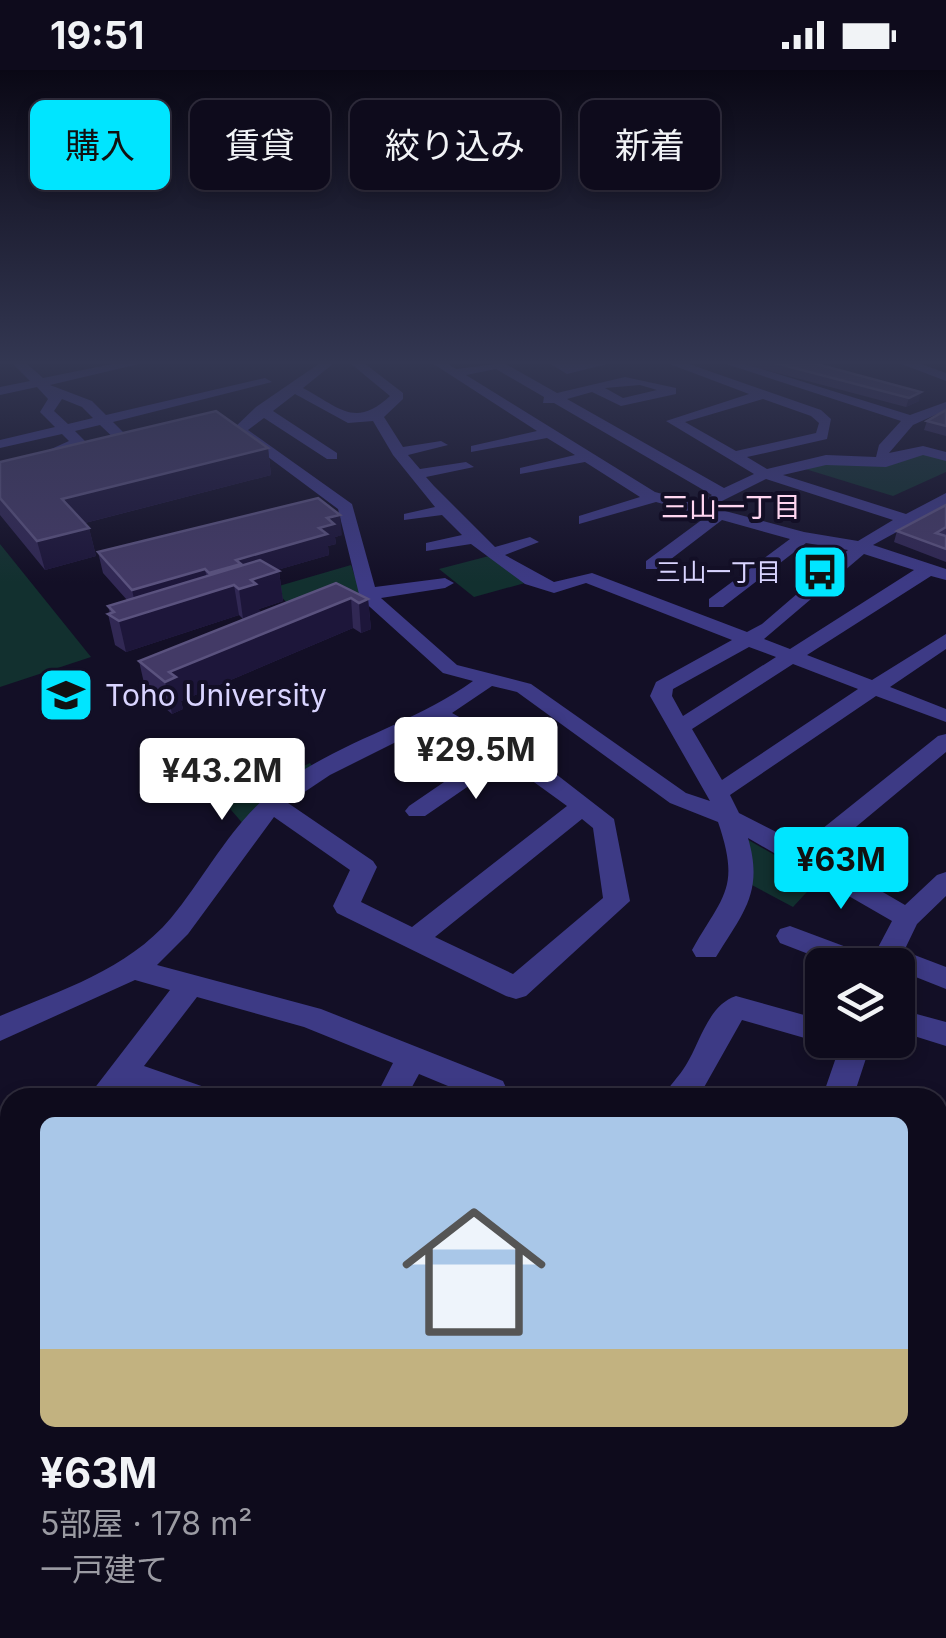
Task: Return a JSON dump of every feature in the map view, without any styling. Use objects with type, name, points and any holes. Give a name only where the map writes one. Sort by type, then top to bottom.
[{"type":"street","points":[[0,444],[35,436]]},
{"type":"street","points":[[74,436],[78,442]]},
{"type":"street","points":[[107,436],[78,442],[42,461],[50,465],[128,446],[120,436]]},
{"type":"street","points":[[248,436],[346,507],[367,594],[450,668],[524,688],[678,798],[723,805],[907,918]]},
{"type":"street","points":[[301,436],[332,456]]},
{"type":"street","points":[[385,436],[448,510],[493,553],[547,587],[586,577],[946,716]]},
{"type":"street","points":[[476,449],[535,436]]},
{"type":"street","points":[[554,436],[656,497],[700,507],[722,503]]},
{"type":"street","points":[[619,436],[722,503],[803,537],[861,547],[938,572]]},
{"type":"street","points":[[697,436],[766,474],[906,519]]},
{"type":"street","points":[[733,456],[821,436]]},
{"type":"street","points":[[886,462],[882,452],[892,436]]},
{"type":"street","points":[[525,471],[627,441]]},
{"type":"street","points":[[409,464],[441,445]]},
{"type":"street","points":[[652,564],[722,503],[766,474],[826,460],[886,462],[924,450],[946,456]]},
{"type":"street","points":[[409,464],[433,461]]},
{"type":"street","points":[[409,464],[466,467]]},
{"type":"street","points":[[585,520],[656,497]]},
{"type":"street","points":[[706,950],[742,884],[723,805],[662,696],[663,686],[748,642],[861,547],[946,498]]},
{"type":"street","points":[[410,517],[448,510]]},
{"type":"street","points":[[432,547],[478,537]]},
{"type":"street","points":[[716,603],[803,537]]},
{"type":"street","points":[[493,553],[530,542]]},
{"type":"street","points":[[679,728],[938,572]]},
{"type":"street","points":[[367,594],[445,583]]},
{"type":"street","points":[[723,805],[873,689],[946,640]]},
{"type":"street","points":[[0,1029],[133,970],[164,944],[295,785],[438,714],[490,678]]},
{"type":"street","points":[[275,806],[364,867],[346,906],[516,988],[617,901],[604,825],[506,750],[438,714]]},
{"type":"street","points":[[804,857],[946,741]]},
{"type":"street","points":[[417,811],[506,750]]},
{"type":"street","points":[[415,939],[581,807]]},
{"type":"street","points":[[887,948],[907,918],[946,882]]},
{"type":"street","points":[[790,936],[831,948]]},
{"type":"street","points":[[133,970],[312,1016],[487,1088]]},
{"type":"street","points":[[915,971],[946,978]]},
{"type":"street","points":[[110,1088],[189,986]]},
{"type":"street","points":[[689,1088],[721,1021],[736,1007],[805,1026]]},
{"type":"street","points":[[915,1025],[946,1034]]},
{"type":"street","points":[[395,1088],[413,1056]]},
{"type":"street","points":[[840,1088],[850,1058]]},
{"type":"street","points":[[123,1070],[172,1088]]},
{"type":"green space","points":[[923,454],[946,458],[946,472],[893,496],[802,468],[892,462]]},
{"type":"green space","points":[[0,544],[91,657],[0,687]]},
{"type":"green space","points":[[489,556],[525,583],[474,597],[439,569]]},
{"type":"green space","points":[[351,565],[364,602],[305,620],[272,588]]},
{"type":"green space","points":[[310,763],[313,768],[245,826],[225,803]]},
{"type":"green space","points":[[745,838],[818,880],[793,907],[750,884]]},
{"type":"building","points":[[109,436],[251,436],[268,448],[62,499],[89,528],[37,541],[0,498],[0,462]]},
{"type":"building","points":[[318,498],[340,515],[327,518],[334,524],[319,528],[327,534],[236,560],[241,564],[209,573],[205,569],[132,590],[98,552]]},
{"type":"building","points":[[946,505],[946,527],[936,533],[946,536],[946,549],[897,531]]},
{"type":"building","points":[[260,560],[279,571],[251,580],[256,584],[239,589],[234,585],[119,621],[108,614],[114,612],[108,606]]},
{"type":"building","points":[[336,583],[368,599],[359,603],[351,598],[169,672],[176,677],[165,682],[139,661]]},
{"type":"place","name":"三山一丁目","points":[[820,572]]},
{"type":"place","name":"Toho University","points":[[66,695]]},
{"type":"district","name":"三山一丁目","points":[[731,507]]}]
